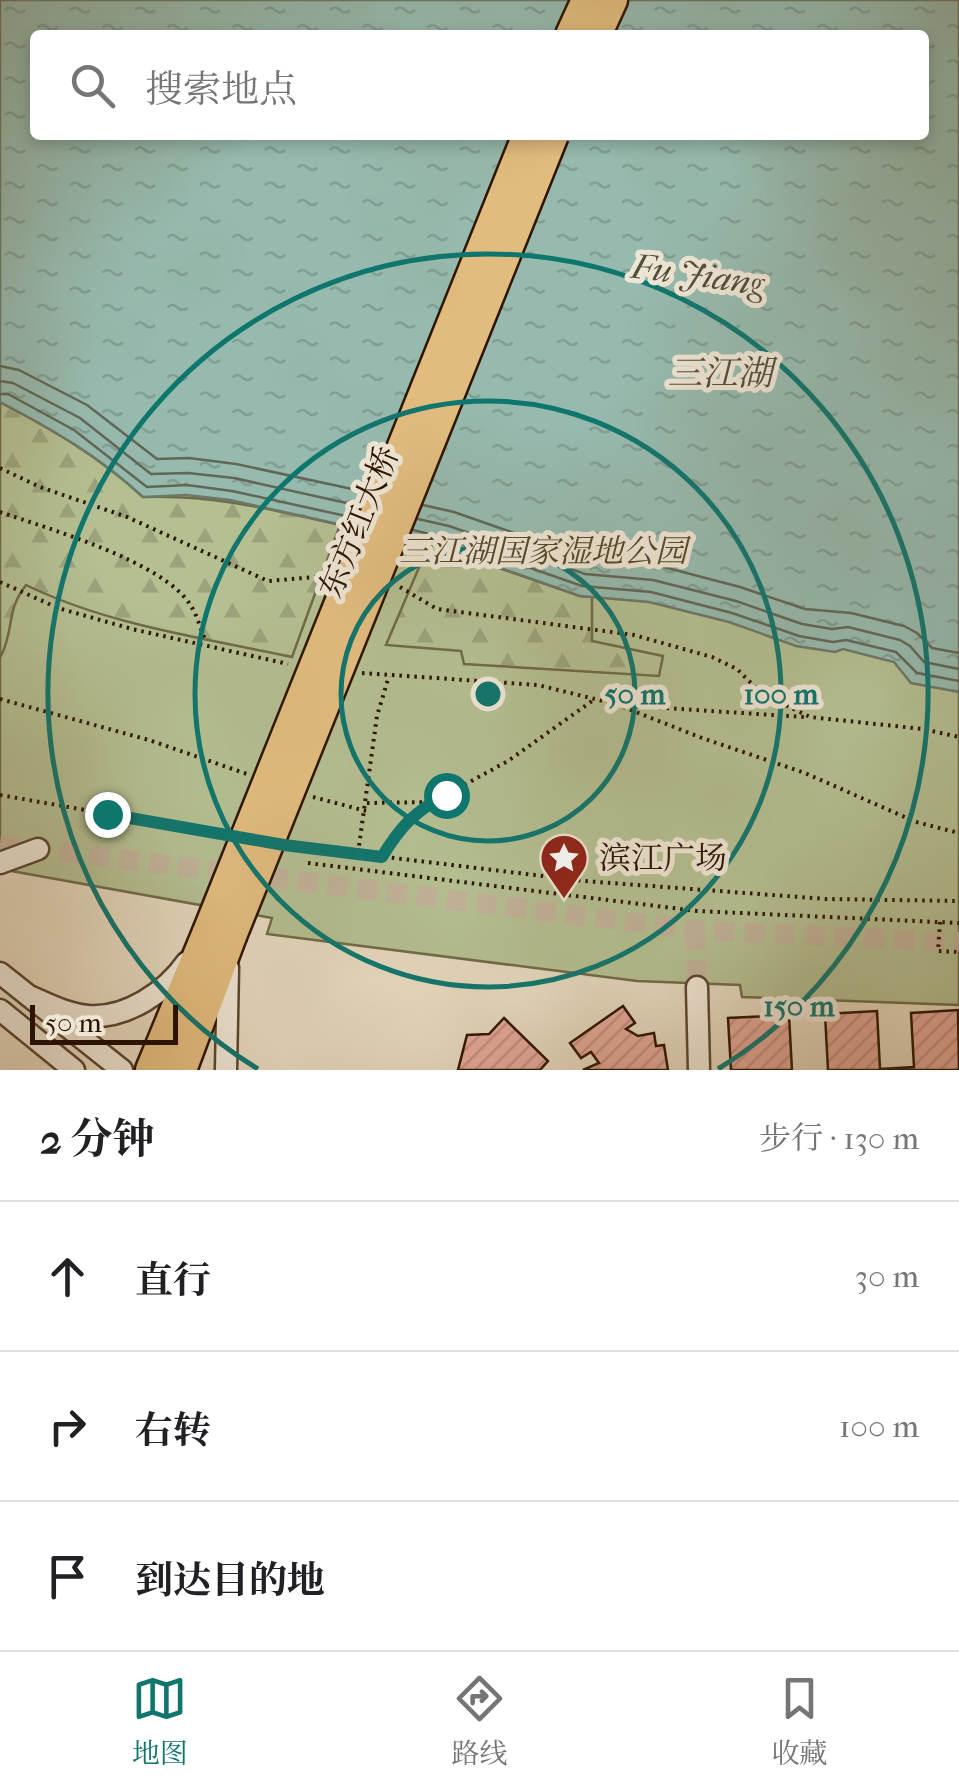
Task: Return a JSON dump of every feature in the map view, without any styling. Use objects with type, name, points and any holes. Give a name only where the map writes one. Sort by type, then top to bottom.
[{"type":"highway","points":[[572,30],[587,0]]},
{"type":"highway","points":[[598,30],[612,0]]},
{"type":"highway","name":"东方红大桥","points":[[220,934],[526,140]]},
{"type":"highway","name":"东方红大桥","points":[[220,934],[551,140]]},
{"type":"highway","points":[[151,1070],[220,934]]},
{"type":"highway","points":[[181,1070],[220,934]]},
{"type":"street","points":[[0,863],[38,849]]},
{"type":"street","points":[[29,996],[65,1012],[92,1017],[116,1012],[162,990],[220,934]]},
{"type":"street","points":[[220,934],[226,1070]]},
{"type":"street","points":[[0,973],[122,1070]]},
{"type":"street","points":[[697,986],[699,1070]]},
{"type":"street","points":[[0,1010],[74,1070]]},
{"type":"street","points":[[34,1035],[61,1070]]},
{"type":"path","points":[[0,468],[40,488],[128,516],[268,580],[338,577]]},
{"type":"path","points":[[0,512],[133,562],[162,577],[192,606],[206,644]]},
{"type":"path","points":[[0,582],[58,608],[132,629],[290,664]]},
{"type":"path","points":[[394,582],[436,608],[634,636],[712,657],[737,669],[761,693],[810,717]]},
{"type":"path","points":[[356,672],[538,685],[619,706],[805,772],[916,822],[959,833]]},
{"type":"path","points":[[358,854],[377,716],[389,676]]},
{"type":"path","points":[[0,698],[149,740],[260,778]]},
{"type":"path","points":[[382,857],[401,826],[432,802],[508,762],[593,700]]},
{"type":"path","points":[[619,706],[810,717],[923,729],[959,737]]},
{"type":"path","points":[[296,791],[366,811]]},
{"type":"path","points":[[0,795],[228,835]]},
{"type":"path","points":[[366,803],[432,802]]},
{"type":"path","points":[[284,845],[584,882],[826,899],[959,901]]},
{"type":"path","points":[[308,864],[697,911],[959,923]]},
{"type":"path","points":[[940,922],[938,951],[959,952]]},
{"type":"green space","name":"三江湖国家湿地公园","points":[[0,0],[959,0],[959,1005],[742,997],[740,985],[637,981],[267,934],[272,918],[0,869]]},
{"type":"green space","points":[[0,402],[75,445],[143,497],[218,501],[340,525],[292,657],[123,620],[26,585],[15,604],[0,658]]},
{"type":"green space","points":[[429,544],[592,597],[592,641],[663,656],[659,676],[464,664],[461,651],[386,645]]},
{"type":"water","name":"三江湖","points":[[0,0],[959,0],[959,692],[911,683],[894,662],[843,649],[835,652],[796,646],[729,622],[649,602],[580,596],[441,547],[230,500],[186,495],[143,497],[110,469],[0,402]]},
{"type":"building","points":[[623,1006],[635,1023],[626,1029],[638,1036],[654,1033],[656,1046],[664,1045],[668,1070],[583,1070],[599,1063],[591,1052],[581,1058],[570,1043]]},
{"type":"building","points":[[958,1010],[959,1070],[828,1070],[825,1014],[877,1011],[880,1069],[914,1067],[911,1013]]},
{"type":"building","points":[[789,1015],[792,1070],[731,1070],[728,1018]]},
{"type":"building","points":[[504,1018],[548,1061],[540,1070],[458,1070],[467,1035],[489,1034]]},
{"type":"tunnel","points":[[0,844],[695,930],[959,942]]},
{"type":"tunnel","points":[[695,930],[697,987]]},
{"type":"place","name":"滨江广场","points":[[564,900]]},
{"type":"route","points":[[107,814],[284,845],[382,857],[401,826],[420,809],[446,795]]},
{"type":"water label","name":"Fu Jiang","points":[[698,275]]}]
